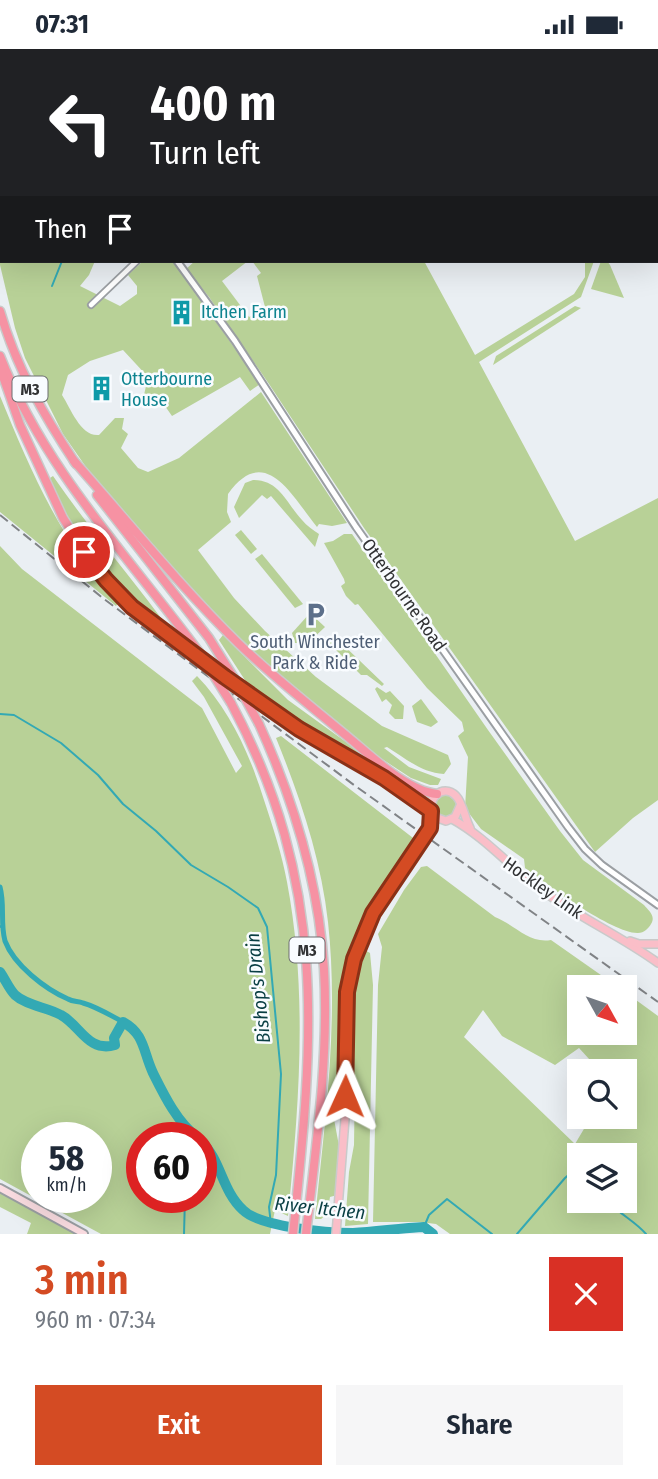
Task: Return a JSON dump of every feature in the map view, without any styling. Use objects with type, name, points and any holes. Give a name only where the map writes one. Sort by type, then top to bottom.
[{"type":"highway","name":"M3","points":[[0,311],[28,385],[47,420],[120,525],[209,638],[259,724],[292,804],[313,884],[320,926],[325,1005],[322,1068],[306,1234]]},
{"type":"highway","name":"M3","points":[[0,356],[27,416],[61,472],[199,652],[231,703],[253,747],[281,820],[292,857],[305,931],[308,972],[309,1060],[293,1234]]},
{"type":"highway","name":"M3","points":[[0,368],[20,425],[63,518],[95,568],[121,597],[263,705],[307,734],[384,778],[431,812]]},
{"type":"highway","name":"M3","points":[[74,461],[230,635],[267,669],[391,770],[422,791],[437,794]]},
{"type":"main road","points":[[337,1234],[345,1119],[347,992],[354,959],[373,913],[430,828],[442,821],[452,820],[458,814],[460,806],[454,794],[443,791],[430,803],[430,828]]},
{"type":"main road","name":"Hockley Link","points":[[460,806],[471,831]]},
{"type":"main road","points":[[431,812],[442,821]]},
{"type":"main road","name":"Hockley Link","points":[[452,820],[471,831],[542,891],[658,963]]},
{"type":"main road","name":"Hockley Link","points":[[620,938],[639,944],[658,944]]},
{"type":"main road","points":[[0,1188],[84,1234]]},
{"type":"street","points":[[91,305],[135,263]]},
{"type":"street","name":"Otterbourne Road","points":[[178,263],[234,341],[363,536],[576,838],[602,865],[658,905]]},
{"type":"green space","points":[[94,263],[80,286],[120,306],[137,294],[137,286],[128,275],[141,263],[174,263],[260,384],[250,391],[240,377],[172,416],[160,399],[144,395],[148,377],[123,350],[90,361],[68,375],[62,395],[77,421],[87,432],[99,435],[115,418],[124,418],[122,429],[128,434],[121,448],[138,468],[148,472],[179,458],[261,392],[347,523],[332,526],[319,524],[317,527],[277,479],[266,473],[254,473],[241,479],[228,494],[227,512],[231,522],[198,550],[234,598],[265,631],[316,677],[382,726],[448,755],[451,764],[444,774],[421,768],[387,747],[384,748],[409,767],[441,779],[438,785],[411,778],[379,757],[267,665],[228,628],[137,529],[86,467],[63,434],[25,358],[0,265]]},
{"type":"green space","points":[[193,263],[245,263],[222,281],[249,317],[265,307],[257,276],[261,273],[254,263],[425,263],[475,355],[574,294],[585,277],[585,263],[593,263],[581,297],[479,362],[575,541],[658,498],[658,800],[595,852],[364,528],[269,384],[209,297],[186,269]]},
{"type":"green space","points":[[600,263],[608,263],[624,298],[591,289]]},
{"type":"green space","points":[[575,306],[581,308],[493,365],[496,356]]},
{"type":"green space","points":[[0,396],[49,505],[81,556],[119,602],[116,606],[0,512]]},
{"type":"green space","points":[[53,476],[172,633],[116,583],[100,564],[60,501],[50,478]]},
{"type":"green space","points":[[253,480],[270,484],[282,494],[304,522],[319,534],[315,547],[271,496],[267,499],[262,495],[239,518],[234,507],[245,483]]},
{"type":"green space","points":[[241,530],[257,549],[251,554],[235,535]]},
{"type":"green space","points":[[344,534],[352,534],[488,730],[583,860],[650,912],[652,921],[646,930],[638,933],[627,931],[580,907],[525,868],[524,859],[481,829],[465,808],[468,757],[458,736],[464,731],[462,722],[427,688],[358,604],[355,605],[346,596],[341,586],[345,583],[344,579],[324,543]]},
{"type":"green space","points":[[0,546],[22,569],[202,708],[236,773],[242,766],[204,697],[192,681],[197,676],[219,703],[245,750],[277,841],[294,924],[298,965],[300,1049],[288,1216],[275,1210],[270,1234],[101,1234],[62,1213],[112,1213],[112,1122],[21,1122],[21,1190],[0,1179]]},
{"type":"green space","points":[[262,554],[303,604],[295,608],[255,559]]},
{"type":"green space","points":[[310,613],[325,627],[308,643],[295,643],[292,633]]},
{"type":"green space","points":[[223,635],[288,700],[375,763],[374,768],[305,727],[252,691],[219,640]]},
{"type":"green space","points":[[334,636],[384,684],[382,686],[367,675],[361,675],[330,644]]},
{"type":"green space","points":[[377,687],[386,693],[390,691],[404,706],[403,719],[395,719],[389,713],[392,705],[386,699],[382,702],[375,689]]},
{"type":"green space","points":[[421,699],[438,722],[431,727],[417,722],[412,706]]},
{"type":"green space","points":[[281,736],[417,841],[379,895],[362,925],[346,977],[343,1008],[343,1082],[334,1119],[339,1146],[337,1195],[330,1197],[327,1214],[321,1219],[315,1219],[331,1033],[328,922],[308,828],[276,738]]},
{"type":"green space","points":[[445,795],[453,798],[456,806],[453,814],[445,817],[437,814],[434,806],[437,798]]},
{"type":"green space","points":[[427,866],[495,917],[536,939],[551,940],[601,975],[567,975],[567,1045],[637,1045],[637,1001],[658,1016],[658,1234],[450,1234],[436,1224],[373,1222],[378,985],[382,947],[378,934],[421,867]]},
{"type":"green space","points":[[363,949],[370,953],[373,985],[368,1224],[345,1226],[354,1145],[355,1077],[351,1063],[353,1002]]},
{"type":"green space","points":[[0,1193],[21,1204],[21,1213],[39,1213],[80,1234],[27,1234],[31,1223],[0,1207]]},
{"type":"waterway","points":[[52,286],[61,263]]},
{"type":"waterway","name":"Bishop's Drain","points":[[0,714],[14,715],[61,743],[191,865],[258,908],[267,927],[281,1074],[276,1175],[269,1207],[271,1225]]},
{"type":"waterway","points":[[0,887],[5,941],[15,959],[40,983],[59,995],[93,1007],[123,1022]]},
{"type":"waterway","name":"River Itchen","points":[[0,972],[20,999],[68,1019],[85,1037],[98,1045],[115,1045],[114,1038],[123,1022],[130,1027],[140,1038],[153,1073],[182,1122]]},
{"type":"waterway","name":"River Itchen","points":[[217,1166],[236,1202],[243,1210],[264,1221],[312,1230],[353,1233],[424,1227],[433,1234]]},
{"type":"waterway","points":[[517,1234],[567,1176]]},
{"type":"waterway","points":[[424,1227],[429,1215],[447,1199],[492,1234]]},
{"type":"waterway","points":[[184,1234],[185,1213]]},
{"type":"waterway","points":[[621,1213],[646,1234]]},
{"type":"railway","points":[[0,515],[104,599],[354,785],[658,1002]]},
{"type":"place","name":"Itchen Farm","points":[[181,312]]},
{"type":"place","name":"Otterbourne House","points":[[101,389]]},
{"type":"place","name":"South Winchester Park & Ride","points":[[315,615]]},
{"type":"route","points":[[84,552],[95,568],[132,607],[225,677],[299,729],[384,778],[432,813],[430,828],[373,913],[359,942],[347,992],[345,1096]]}]
